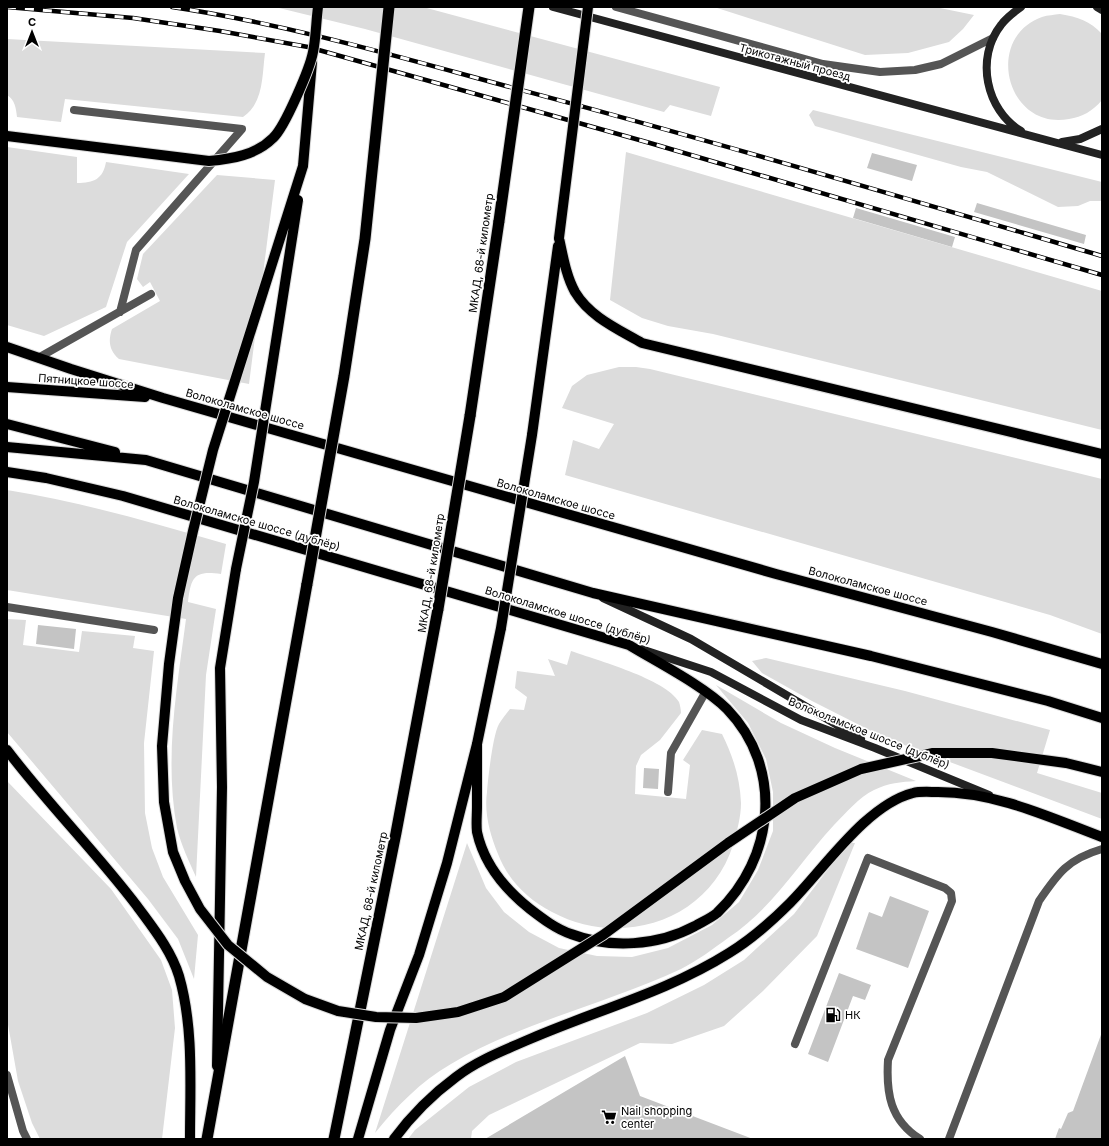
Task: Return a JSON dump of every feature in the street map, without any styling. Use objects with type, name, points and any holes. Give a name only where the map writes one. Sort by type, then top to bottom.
[{"type":"highway","points":[[207,1139],[344,376],[365,239],[389,7]]},
{"type":"highway","name":"МКАД, 68-й километр","points":[[334,1139],[396,833],[438,609],[470,416],[529,7]]},
{"type":"main road","points":[[216,1090],[222,787],[220,668],[236,569],[254,482],[303,166],[318,7]]},
{"type":"main road","name":"Трикотажный проезд","points":[[553,7],[1044,141],[1059,142],[1080,140],[1102,129]]},
{"type":"main road","points":[[358,1139],[390,1030],[419,956],[447,863],[477,744],[501,628],[532,435],[559,238],[588,7]]},
{"type":"main road","points":[[1009,16],[1015,7]]},
{"type":"main road","name":"Трикотажный проезд","points":[[1022,7],[1009,16],[993,38],[987,57],[986,76],[991,95],[1000,112],[1009,122],[1030,136]]},
{"type":"main road","points":[[1098,7],[1102,10]]},
{"type":"main road","points":[[7,136],[209,162],[240,156],[261,147],[274,138],[283,124],[313,54]]},
{"type":"main road","name":"Трикотажный проезд","points":[[1059,142],[1102,155]]},
{"type":"main road","points":[[303,166],[213,450],[193,531],[178,598],[169,664],[162,746],[164,802],[173,852],[185,881],[200,909],[228,945],[267,977],[305,999],[338,1011],[376,1017],[416,1018],[458,1012],[504,997],[603,935],[728,842],[795,798],[861,769],[933,753],[992,753],[1066,763],[1102,772]]},
{"type":"main road","points":[[559,238],[566,269],[575,292],[593,313],[642,343],[1102,454]]},
{"type":"main road","name":"Волоколамское шоссе","points":[[7,347],[163,398],[776,574],[992,632],[1102,664]]},
{"type":"main road","name":"Пятницкое шоссе","points":[[7,387],[163,398]]},
{"type":"main road","points":[[7,424],[146,460],[593,594],[871,656],[1048,701],[1102,718]]},
{"type":"main road","points":[[7,447],[146,460]]},
{"type":"main road","name":"Волоколамское шоссе (дублёр)","points":[[7,472],[46,478],[123,496],[629,645],[711,672],[801,720],[876,748],[1004,801],[1102,837]]},
{"type":"main road","points":[[593,594],[690,639],[876,748]]},
{"type":"main road","points":[[477,744],[477,832],[487,859],[500,880],[516,898],[546,921],[570,934],[602,942],[644,943],[681,934],[716,914],[739,887],[756,856],[765,826],[765,791],[760,766],[747,736],[727,709],[705,692],[629,645]]},
{"type":"main road","points":[[7,750],[23,771],[108,869],[164,942],[176,968],[187,1012],[190,1057],[190,1139]]},
{"type":"main road","points":[[7,757],[23,771]]},
{"type":"main road","points":[[394,1139],[428,1101],[451,1081],[491,1056],[566,1024],[649,994],[705,968],[751,939],[790,902],[868,819],[891,802],[914,792],[948,792],[1004,801]]},
{"type":"street","points":[[616,7],[823,64],[880,72],[915,70],[941,64],[993,38]]},
{"type":"street","points":[[74,110],[242,129],[136,250],[120,312]]},
{"type":"street","points":[[38,358],[151,294]]},
{"type":"street","points":[[7,607],[154,630]]},
{"type":"street","points":[[668,792],[671,753],[705,692]]},
{"type":"street","points":[[949,1139],[1039,901],[1058,874],[1083,855],[1102,849]]},
{"type":"street","points":[[795,1044],[868,858],[945,888],[951,893],[952,901],[888,1060],[886,1084],[896,1116],[909,1132],[920,1139]]},
{"type":"street","points":[[7,1075],[23,1131],[28,1139]]},
{"type":"shaded area","points":[[275,7],[423,7],[720,87],[711,116],[670,105],[664,112],[365,29]]},
{"type":"shaded area","points":[[714,7],[935,7],[974,15],[963,29],[949,42],[908,53],[865,55]]},
{"type":"shaded area","points":[[1060,14],[1083,20],[1102,34],[1102,100],[1087,113],[1078,117],[1069,119],[1048,119],[1030,111],[1018,98],[1010,80],[1008,62],[1013,43],[1024,28],[1042,17]]},
{"type":"shaded area","points":[[7,39],[265,53],[261,88],[255,104],[243,117],[65,99],[61,122],[17,117],[16,107],[7,95]]},
{"type":"shaded area","points":[[813,110],[1102,182],[1102,201],[1090,201],[1078,206],[1058,207],[987,172],[961,167],[815,126],[809,115]]},
{"type":"shaded area","points":[[7,147],[77,157],[77,183],[97,179],[103,172],[106,162],[189,174],[127,242],[106,307],[44,336],[7,325]]},
{"type":"shaded area","points":[[626,152],[1102,291],[1102,430],[713,334],[668,326],[642,318],[610,300]]},
{"type":"shaded area","points":[[217,175],[275,180],[249,384],[119,359],[111,349],[110,345],[112,329],[160,301],[150,282],[143,287],[137,279],[143,254]]},
{"type":"shaded area","points":[[619,367],[650,369],[1102,479],[1102,634],[1050,615],[565,475],[573,440],[599,449],[614,424],[562,408],[572,386],[587,375]]},
{"type":"shaded area","points":[[7,490],[90,507],[226,544],[221,574],[205,573],[196,577],[191,587],[188,602],[216,609],[206,675],[196,877],[183,847],[177,828],[173,802],[173,723],[186,619],[7,590]]},
{"type":"shaded area","points":[[7,619],[26,620],[23,645],[79,652],[82,631],[135,636],[133,648],[154,651],[144,743],[145,813],[152,848],[163,877],[198,935],[194,979],[178,939],[148,899],[7,732]]},
{"type":"shaded area","points":[[571,651],[646,678],[672,694],[679,702],[681,713],[660,740],[641,755],[636,766],[635,794],[686,799],[690,765],[683,760],[702,730],[722,734],[733,759],[739,785],[741,803],[733,845],[721,871],[704,893],[683,909],[659,921],[633,927],[606,928],[579,923],[552,912],[534,901],[519,888],[502,863],[492,839],[488,824],[486,800],[495,737],[499,724],[510,709],[524,710],[527,697],[515,688],[517,671],[555,676],[548,659],[567,665]]},
{"type":"shaded area","points":[[766,658],[905,691],[1050,730],[1037,773],[1102,793],[1102,819],[883,737],[812,701],[762,673],[752,661]]},
{"type":"shaded area","points":[[716,685],[781,723],[835,748],[916,781],[889,784],[868,793],[863,797],[834,825],[772,900],[744,926],[699,959],[681,969],[623,993],[506,1036],[478,1049],[440,1071],[419,1087],[392,1113],[375,1133],[467,843],[486,888],[504,912],[529,932],[559,948],[597,956],[632,957],[668,948],[712,925],[739,902],[758,870],[773,831],[773,792],[766,759],[748,723]]},
{"type":"shaded area","points":[[7,781],[111,889],[161,960],[172,990],[175,1028],[162,1139],[40,1139],[32,1123],[18,1081],[7,1019]]},
{"type":"shaded area","points":[[848,843],[855,843],[817,936],[763,991],[724,1026],[672,1044],[640,1043],[489,1115],[472,1131],[471,1139],[408,1139],[415,1130],[469,1087],[516,1062],[647,1013],[704,985],[744,960],[794,914]]},
{"type":"building","points":[[872,153],[917,165],[912,181],[867,168]]},
{"type":"building","points":[[977,203],[1086,235],[1084,244],[974,212]]},
{"type":"building","points":[[856,208],[955,237],[952,247],[853,218]]},
{"type":"building","points":[[38,625],[76,629],[74,649],[36,644]]},
{"type":"building","points":[[644,768],[659,769],[658,789],[643,788]]},
{"type":"building","points":[[890,896],[929,911],[908,968],[856,949],[869,912],[882,917]]},
{"type":"building","points":[[839,973],[871,985],[865,1000],[853,996],[828,1062],[808,1054]]},
{"type":"building","points":[[1102,1032],[1102,1139],[1055,1139],[1059,1128],[1061,1129],[1068,1113],[1073,1111]]},
{"type":"building","name":"Nail shopping center","points":[[625,1056],[640,1096],[753,1139],[485,1139]]},
{"type":"railway","points":[[7,7],[133,18],[220,31],[308,47],[650,143],[1102,275]]},
{"type":"railway","points":[[172,7],[257,22],[382,52],[730,148],[1102,256]]},
{"type":"place","name":"НК","points":[[833,1015]]},
{"type":"place","name":"Nail shopping center","points":[[609,1117]]}]
